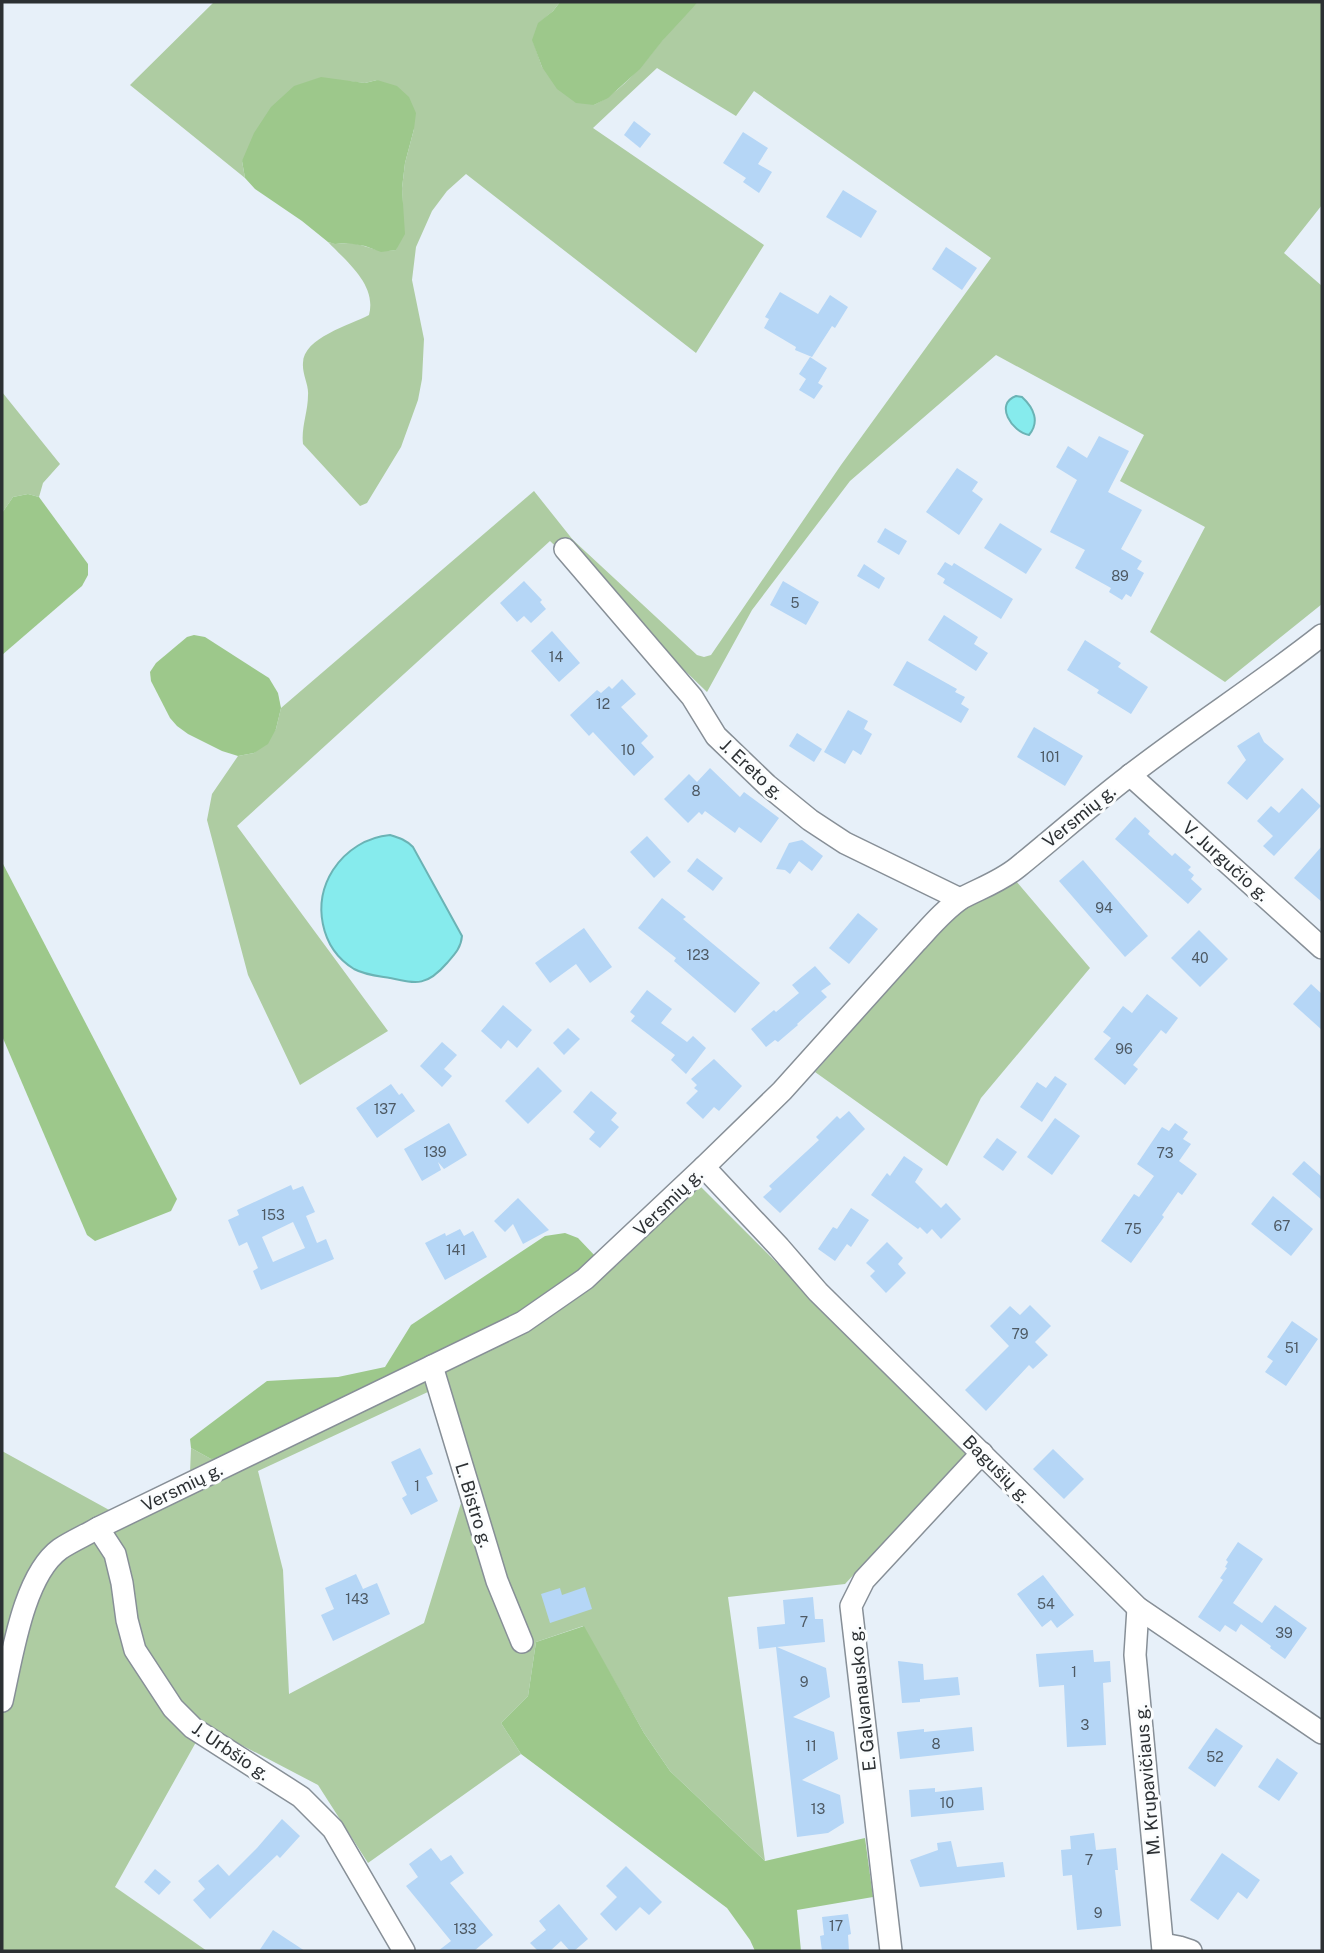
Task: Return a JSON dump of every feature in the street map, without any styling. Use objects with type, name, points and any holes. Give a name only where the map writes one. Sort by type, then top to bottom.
[{"type":"street","name":"J. Ereto g.","points":[[565,549],[692,697],[716,736],[767,785],[810,820],[845,843],[960,900]]},
{"type":"street","name":"Versmių g.","points":[[2,1701],[30,1590],[45,1564],[59,1550],[98,1528],[523,1322],[585,1279],[782,1091],[916,942],[960,900],[1016,869],[1130,775],[1322,635]]},
{"type":"street","name":"V. Jurgučio g.","points":[[1130,775],[1322,948]]},
{"type":"street","name":"Bagušių g.","points":[[704,1167],[818,1292],[1138,1608],[1322,1733]]},
{"type":"street","name":"L. Bistro g.","points":[[432,1366],[497,1581],[522,1642]]},
{"type":"street","name":"E. Galvanausko g.","points":[[891,1951],[851,1606],[864,1580],[982,1454]]},
{"type":"street","name":"J. Urbšio g.","points":[[98,1528],[115,1554],[135,1650],[173,1708],[193,1728],[301,1797],[333,1829],[404,1951]]},
{"type":"street","name":"M. Krupavičiaus g.","points":[[1138,1608],[1135,1655],[1163,1948]]},
{"type":"street","points":[[1163,1948],[1179,1947],[1191,1951]]},
{"type":"green space","points":[[214,2],[560,2],[539,23],[533,41],[542,67],[594,105],[624,84],[698,2],[1322,2],[1322,205],[1284,253],[1322,286],[1322,604],[1225,682],[1150,632],[1205,527],[1120,481],[1144,435],[996,355],[850,481],[752,610],[707,692],[550,541],[237,826],[388,1031],[300,1085],[248,975],[207,820],[212,794],[238,756],[254,753],[276,729],[281,708],[534,491],[573,540],[697,655],[711,655],[841,465],[991,258],[754,91],[736,116],[657,68],[593,128],[764,245],[696,353],[466,174],[447,191],[432,211],[416,247],[412,280],[424,339],[418,400],[401,447],[367,503],[360,506],[303,444],[308,391],[303,363],[305,354],[319,339],[369,315],[369,294],[365,284],[328,242],[351,243],[383,251],[396,250],[403,209],[405,163],[414,129],[377,80],[365,83],[346,81],[242,161],[245,178],[130,85]]},
{"type":"green space","points":[[560,2],[698,2],[640,69],[608,98],[594,105],[576,103],[557,89],[542,67],[532,40],[538,23]]},
{"type":"green space","points":[[321,77],[365,83],[377,80],[397,86],[409,97],[416,113],[402,188],[405,234],[396,250],[381,252],[365,246],[328,242],[255,189],[245,178],[242,161],[254,133],[271,107],[294,86]]},
{"type":"green space","points":[[2,392],[60,464],[43,483],[39,497],[28,494],[13,497],[2,513]]},
{"type":"green space","points":[[28,494],[39,497],[88,564],[88,575],[82,586],[2,655],[2,513],[13,497]]},
{"type":"green space","points":[[187,637],[205,637],[269,678],[278,693],[281,708],[276,729],[268,744],[254,753],[238,756],[188,734],[170,718],[151,681],[150,672],[156,663]]},
{"type":"green space","points":[[2,862],[177,1199],[171,1211],[95,1241],[87,1235],[2,1036]]},
{"type":"green space","points":[[1016,881],[1090,968],[981,1098],[947,1166],[815,1072],[940,931],[963,909]]},
{"type":"green space","points":[[700,1186],[967,1453],[845,1584],[728,1597],[765,1861],[670,1771],[644,1733],[583,1626],[536,1642],[528,1696],[501,1723],[521,1754],[368,1863],[318,1785],[205,1726],[115,1887],[207,1951],[2,1951],[2,1451],[111,1511],[190,1473],[191,1448],[211,1459],[597,1258],[616,1266]],"holes":[[[430,1391],[461,1503],[424,1623],[289,1694],[283,1570],[258,1471]]]},
{"type":"green space","points":[[565,1233],[578,1238],[597,1258],[576,1278],[462,1347],[225,1457],[211,1459],[191,1448],[190,1439],[267,1381],[338,1377],[385,1367],[411,1325],[545,1236]]},
{"type":"green space","points":[[584,1626],[644,1733],[670,1771],[765,1861],[865,1838],[873,1897],[797,1910],[801,1951],[755,1951],[727,1908],[521,1754],[501,1723],[528,1696],[536,1642]]},
{"type":"water","points":[[1016,396],[1026,401],[1034,415],[1034,425],[1029,435],[1017,429],[1006,411],[1006,405]]},
{"type":"water","points":[[390,835],[403,839],[413,847],[462,936],[459,947],[447,963],[434,976],[422,981],[376,976],[354,969],[333,949],[323,924],[321,910],[326,883],[338,863],[365,842]]},
{"type":"building","points":[[634,121],[651,134],[640,148],[624,135]]},
{"type":"building","points":[[743,132],[768,148],[758,164],[772,172],[759,193],[743,182],[746,178],[723,163]]},
{"type":"building","points":[[843,190],[877,211],[861,238],[826,217]]},
{"type":"building","points":[[946,247],[977,268],[962,290],[932,269]]},
{"type":"building","points":[[780,292],[818,314],[830,295],[848,307],[812,357],[795,350],[796,347],[764,328],[769,319],[765,317]]},
{"type":"building","points":[[810,357],[827,368],[818,383],[823,386],[814,399],[799,390],[806,379],[799,374]]},
{"type":"building","points":[[1099,436],[1129,451],[1108,492],[1142,510],[1121,549],[1142,561],[1137,569],[1144,573],[1131,597],[1126,594],[1122,600],[1109,592],[1111,588],[1075,568],[1085,550],[1050,532],[1077,480],[1056,467],[1068,446],[1087,458]]},
{"type":"building","points":[[957,468],[978,482],[972,491],[983,499],[959,535],[926,512]]},
{"type":"building","points":[[1000,523],[1042,549],[1026,574],[984,548]]},
{"type":"building","points":[[885,528],[907,541],[899,555],[877,542]]},
{"type":"building","points":[[945,562],[952,566],[954,563],[1013,599],[1001,619],[943,583],[945,579],[937,574]]},
{"type":"building","points":[[864,564],[885,578],[879,589],[857,576]]},
{"type":"building","points":[[524,581],[542,600],[540,602],[546,609],[531,623],[524,616],[517,622],[500,603]]},
{"type":"building","points":[[783,581],[819,602],[806,625],[770,605]]},
{"type":"building","points":[[944,615],[978,637],[974,644],[988,653],[976,671],[928,640]]},
{"type":"building","points":[[552,631],[580,663],[559,682],[531,651]]},
{"type":"building","points":[[1085,640],[1121,663],[1118,667],[1148,687],[1131,714],[1067,670]]},
{"type":"building","points":[[907,661],[957,689],[955,692],[965,697],[961,704],[969,709],[961,723],[893,685]]},
{"type":"building","points":[[622,679],[636,694],[621,707],[648,736],[641,743],[654,757],[634,776],[593,732],[589,736],[570,715],[597,690],[601,693],[609,686],[612,689]]},
{"type":"building","points":[[848,710],[868,721],[864,729],[872,734],[861,755],[853,750],[845,764],[824,752]]},
{"type":"building","points":[[1034,727],[1083,756],[1065,786],[1017,757]]},
{"type":"building","points":[[1259,732],[1264,742],[1284,759],[1247,800],[1227,783],[1246,760],[1237,746]]},
{"type":"building","points":[[797,733],[822,749],[814,762],[789,746]]},
{"type":"building","points":[[710,768],[740,797],[744,792],[779,818],[761,843],[739,827],[735,833],[705,811],[702,815],[699,812],[688,823],[664,799],[689,774],[697,782]]},
{"type":"building","points":[[1302,788],[1321,806],[1274,856],[1263,846],[1273,836],[1257,821],[1271,806],[1279,813]]},
{"type":"building","points":[[1135,817],[1150,831],[1148,834],[1172,856],[1175,853],[1191,867],[1188,870],[1194,875],[1191,879],[1202,889],[1188,904],[1115,839]]},
{"type":"building","points":[[647,836],[671,862],[654,878],[630,852]]},
{"type":"building","points":[[802,840],[823,856],[812,871],[799,861],[790,874],[776,869],[789,843]]},
{"type":"building","points":[[1322,846],[1322,902],[1294,878]]},
{"type":"building","points":[[697,858],[723,878],[713,891],[687,871]]},
{"type":"building","points":[[1083,860],[1148,936],[1125,957],[1059,881]]},
{"type":"building","points":[[662,898],[686,917],[683,919],[760,983],[735,1013],[674,961],[676,958],[638,928]]},
{"type":"building","points":[[858,913],[878,929],[849,964],[829,948]]},
{"type":"building","points":[[584,928],[612,967],[590,983],[576,964],[550,983],[535,963]]},
{"type":"building","points":[[1199,930],[1228,959],[1200,987],[1171,958]]},
{"type":"building","points":[[815,966],[831,984],[821,991],[827,997],[778,1042],[775,1040],[766,1047],[751,1029],[799,993],[792,985]]},
{"type":"building","points":[[1311,984],[1322,994],[1322,1030],[1293,1004]]},
{"type":"building","points":[[647,990],[672,1009],[661,1023],[687,1042],[693,1036],[706,1048],[686,1074],[671,1060],[675,1055],[631,1021],[635,1016],[630,1012]]},
{"type":"building","points":[[1147,994],[1178,1018],[1166,1034],[1161,1030],[1133,1065],[1138,1069],[1125,1085],[1094,1059],[1111,1038],[1103,1032],[1123,1006],[1132,1013]]},
{"type":"building","points":[[503,1005],[532,1030],[517,1048],[508,1040],[501,1049],[481,1031]]},
{"type":"building","points":[[568,1028],[580,1039],[564,1055],[553,1043]]},
{"type":"building","points":[[442,1042],[457,1055],[444,1069],[452,1076],[442,1087],[420,1066]]},
{"type":"building","points":[[714,1059],[742,1086],[719,1111],[714,1107],[703,1119],[686,1103],[698,1091],[694,1088],[697,1085],[691,1079]]},
{"type":"building","points":[[538,1067],[562,1091],[528,1124],[505,1101]]},
{"type":"building","points":[[1055,1076],[1067,1084],[1042,1122],[1020,1107],[1037,1082],[1046,1088]]},
{"type":"building","points":[[391,1084],[399,1095],[402,1093],[415,1111],[377,1138],[356,1108]]},
{"type":"building","points":[[591,1091],[617,1113],[611,1120],[619,1127],[600,1148],[589,1139],[595,1132],[573,1112]]},
{"type":"building","points":[[849,1111],[865,1129],[780,1213],[763,1197],[772,1189],[769,1186],[819,1140],[816,1137],[837,1116],[840,1119]]},
{"type":"building","points":[[1055,1118],[1080,1136],[1052,1175],[1027,1157]]},
{"type":"building","points":[[449,1123],[467,1155],[444,1169],[438,1162],[441,1170],[422,1181],[404,1149]]},
{"type":"building","points":[[1175,1123],[1188,1132],[1183,1139],[1191,1144],[1179,1161],[1197,1174],[1182,1195],[1178,1192],[1162,1215],[1164,1217],[1131,1263],[1101,1241],[1134,1194],[1139,1197],[1154,1176],[1137,1164],[1162,1127],[1169,1131]]},
{"type":"building","points":[[997,1138],[1017,1152],[1003,1171],[983,1157]]},
{"type":"building","points":[[904,1156],[923,1169],[915,1182],[941,1208],[946,1203],[961,1219],[941,1239],[932,1229],[927,1234],[920,1227],[918,1229],[871,1195],[887,1173],[890,1176]]},
{"type":"building","points":[[1304,1161],[1322,1177],[1322,1200],[1292,1174]]},
{"type":"building","points":[[291,1185],[293,1190],[303,1186],[315,1212],[306,1216],[317,1243],[326,1239],[334,1259],[261,1290],[253,1271],[258,1268],[247,1242],[239,1246],[228,1220],[239,1215],[237,1210]],"holes":[[[293,1222],[305,1248],[273,1262],[262,1237]]]},
{"type":"building","points":[[1273,1196],[1313,1229],[1291,1256],[1251,1224]]},
{"type":"building","points":[[518,1198],[549,1230],[523,1244],[513,1224],[505,1232],[494,1221]]},
{"type":"building","points":[[851,1208],[869,1220],[851,1247],[847,1244],[835,1261],[818,1249],[833,1227],[837,1229]]},
{"type":"building","points":[[460,1229],[464,1236],[473,1231],[487,1257],[445,1280],[425,1243]]},
{"type":"building","points":[[887,1242],[903,1258],[898,1264],[906,1273],[886,1293],[870,1276],[875,1271],[866,1263]]},
{"type":"building","points":[[1030,1305],[1051,1326],[1035,1342],[1048,1355],[1033,1369],[1029,1365],[986,1411],[965,1390],[1009,1346],[990,1326],[1010,1306],[1020,1315]]},
{"type":"building","points":[[1292,1321],[1318,1339],[1286,1386],[1265,1372],[1273,1361],[1267,1357]]},
{"type":"building","points":[[420,1448],[433,1474],[426,1477],[438,1501],[411,1515],[402,1498],[407,1495],[391,1462]]},
{"type":"building","points":[[1053,1449],[1084,1479],[1064,1499],[1033,1469]]},
{"type":"building","points":[[1238,1542],[1263,1559],[1233,1603],[1262,1623],[1275,1605],[1307,1628],[1285,1659],[1241,1624],[1236,1632],[1225,1625],[1220,1632],[1198,1617],[1223,1580],[1220,1578],[1227,1568],[1226,1560]]},
{"type":"building","points":[[356,1574],[363,1589],[377,1583],[390,1614],[333,1641],[321,1615],[334,1609],[325,1588]]},
{"type":"building","points":[[1043,1575],[1074,1615],[1057,1628],[1051,1620],[1042,1627],[1017,1594]]},
{"type":"building","points":[[585,1587],[592,1609],[550,1623],[541,1594],[560,1588],[562,1595]]},
{"type":"building","points":[[813,1597],[815,1619],[823,1619],[825,1642],[777,1647],[826,1668],[830,1697],[793,1717],[834,1732],[838,1759],[802,1780],[840,1795],[844,1823],[828,1833],[797,1837],[776,1647],[759,1649],[757,1627],[785,1624],[783,1600]]},
{"type":"building","points":[[1093,1650],[1094,1662],[1110,1661],[1111,1682],[1103,1683],[1106,1745],[1067,1747],[1064,1685],[1039,1687],[1036,1654]]},
{"type":"building","points":[[898,1661],[923,1664],[924,1680],[958,1677],[960,1695],[902,1703]]},
{"type":"building","points":[[972,1727],[974,1751],[900,1759],[897,1732]]},
{"type":"building","points":[[1216,1728],[1243,1746],[1215,1787],[1188,1768]]},
{"type":"building","points":[[1277,1758],[1298,1773],[1279,1801],[1258,1787]]},
{"type":"building","points":[[982,1787],[984,1810],[911,1817],[909,1790],[935,1788],[935,1792]]},
{"type":"building","points":[[282,1819],[300,1836],[280,1858],[277,1855],[210,1919],[193,1900],[205,1889],[198,1881],[218,1864],[229,1876]]},
{"type":"building","points":[[1094,1833],[1096,1850],[1116,1848],[1118,1870],[1115,1870],[1121,1926],[1077,1930],[1072,1875],[1063,1876],[1061,1850],[1071,1849],[1070,1836]]},
{"type":"building","points":[[951,1841],[957,1867],[1003,1862],[1005,1877],[920,1887],[910,1860],[938,1850],[937,1843]]},
{"type":"building","points":[[431,1848],[441,1861],[451,1855],[464,1873],[450,1883],[493,1935],[474,1951],[438,1951],[451,1941],[406,1886],[418,1877],[409,1864]]},
{"type":"building","points":[[1222,1853],[1260,1880],[1247,1899],[1238,1892],[1218,1920],[1190,1900]]},
{"type":"building","points":[[626,1866],[662,1902],[649,1915],[640,1907],[616,1931],[600,1914],[617,1897],[606,1886]]},
{"type":"building","points":[[155,1869],[171,1882],[159,1895],[144,1882]]},
{"type":"building","points":[[559,1904],[588,1939],[574,1951],[570,1951],[561,1941],[550,1951],[538,1951],[530,1943],[546,1930],[539,1921]]},
{"type":"building","points":[[848,1914],[851,1934],[848,1935],[849,1951],[822,1951],[822,1917]]},
{"type":"building","points":[[273,1930],[305,1951],[259,1951]]}]
